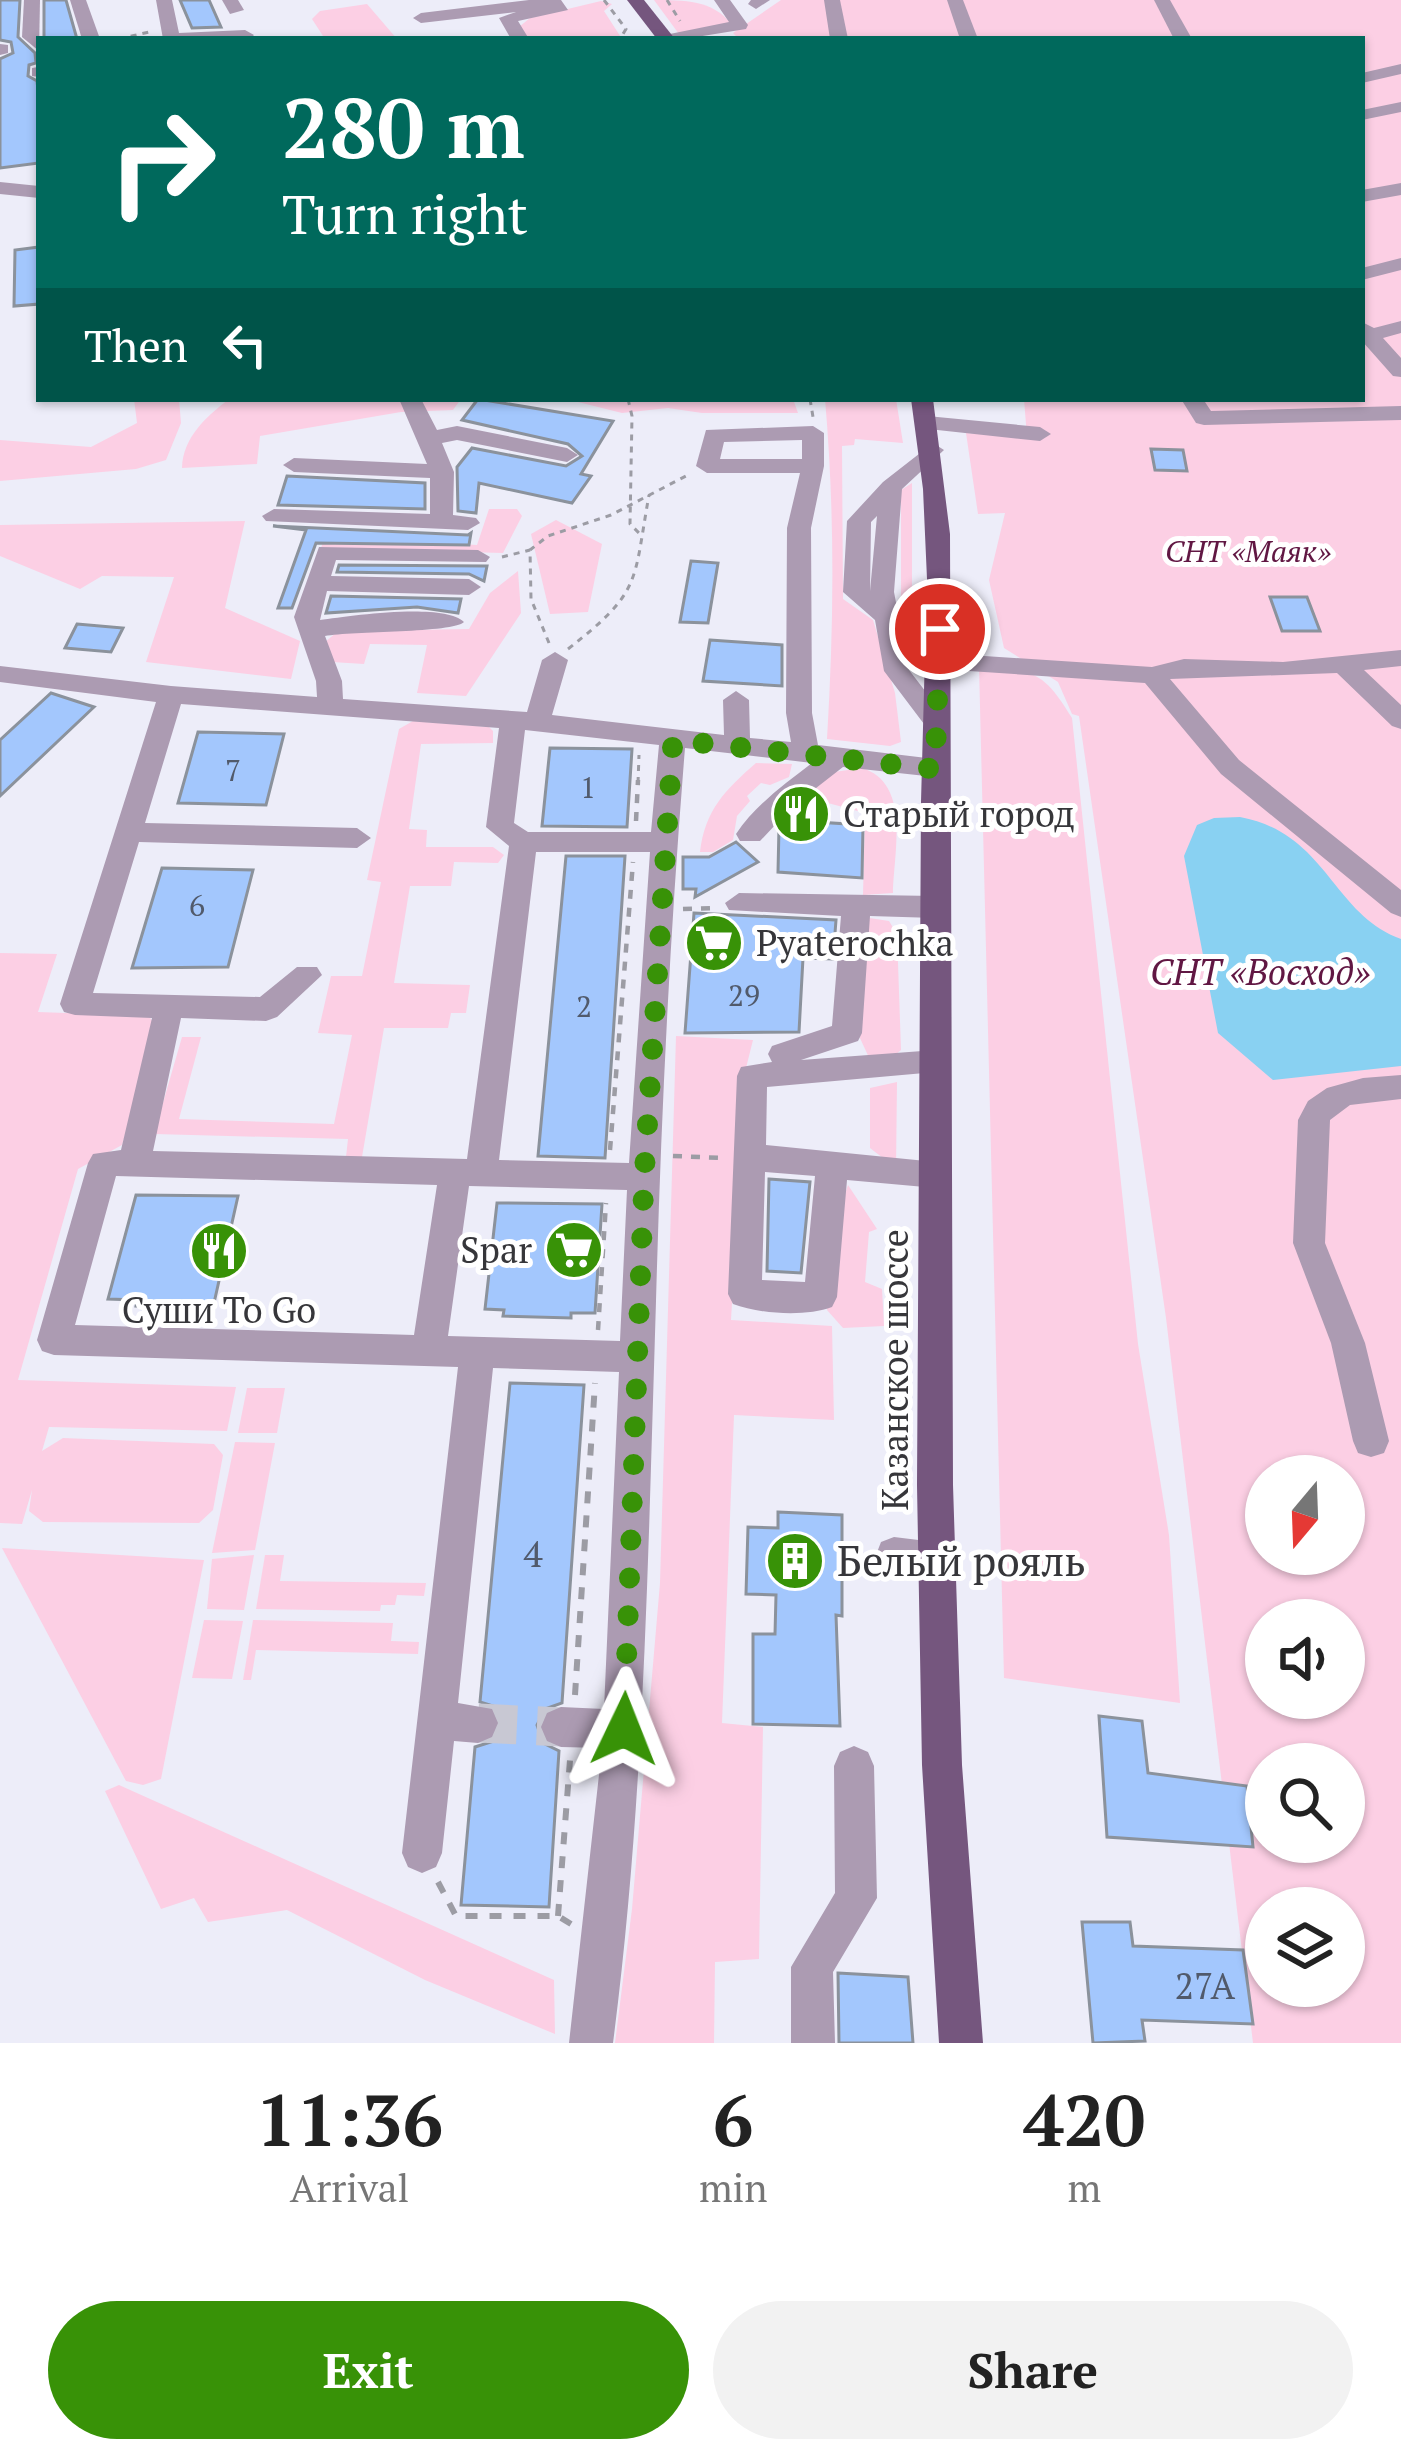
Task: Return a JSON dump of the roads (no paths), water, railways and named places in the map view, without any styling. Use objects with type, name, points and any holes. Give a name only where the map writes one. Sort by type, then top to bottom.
[{"type":"main road","points":[[635,0],[663,36]]},
{"type":"main road","points":[[925,411],[938,499],[936,721]]},
{"type":"main road","name":"Казанское шоссе","points":[[936,721],[938,1557],[952,1948],[961,2043]]},
{"type":"street","points":[[32,0],[36,42]]},
{"type":"street","points":[[78,0],[90,36]]},
{"type":"street","points":[[164,0],[171,35],[244,35]]},
{"type":"street","points":[[677,36],[740,25],[722,0]]},
{"type":"street","points":[[832,0],[838,36]]},
{"type":"street","points":[[955,0],[968,36]]},
{"type":"street","points":[[1162,0],[1181,36]]},
{"type":"street","points":[[478,16],[442,34],[421,18],[478,16],[579,1]]},
{"type":"street","points":[[478,16],[482,22],[560,10],[556,4]]},
{"type":"street","points":[[507,18],[518,36]]},
{"type":"street","points":[[1365,76],[1401,69]]},
{"type":"street","points":[[1365,115],[1401,107]]},
{"type":"street","points":[[0,188],[36,192]]},
{"type":"street","points":[[1365,195],[1401,189]]},
{"type":"street","points":[[1365,273],[1401,264]]},
{"type":"street","points":[[1367,332],[1401,327]]},
{"type":"street","points":[[1367,332],[1401,370]]},
{"type":"street","points":[[412,402],[443,472],[446,494],[440,521]]},
{"type":"street","points":[[1194,402],[1204,418],[1401,412]]},
{"type":"street","points":[[925,411],[1040,434]]},
{"type":"street","points":[[431,438],[457,433],[567,455]]},
{"type":"street","points":[[707,466],[714,435],[813,433],[813,466],[799,528],[799,712],[806,754]]},
{"type":"street","points":[[933,450],[891,487],[882,592],[897,671],[936,721]]},
{"type":"street","points":[[294,465],[443,472]]},
{"type":"street","points":[[274,515],[468,523]]},
{"type":"street","points":[[330,706],[329,681],[309,630],[307,604],[327,552],[478,557]]},
{"type":"street","points":[[315,583],[469,587]]},
{"type":"street","points":[[309,630],[369,621],[452,622]]},
{"type":"street","points":[[939,661],[1152,675],[1184,668],[1345,667],[1401,658]]},
{"type":"street","points":[[555,660],[525,721],[500,827],[523,842],[649,842]]},
{"type":"street","points":[[1345,667],[1401,720]]},
{"type":"street","points":[[0,699],[13,674],[171,695],[525,721],[656,742],[736,746],[935,769]]},
{"type":"street","points":[[1152,675],[1230,767],[1401,906]]},
{"type":"street","points":[[171,695],[74,1004],[266,1009],[308,975]]},
{"type":"street","points":[[736,700],[736,746]]},
{"type":"street","points":[[591,2043],[603,1967],[624,1729],[645,1166],[649,842],[656,742]]},
{"type":"street","points":[[750,834],[783,799],[838,757]]},
{"type":"street","points":[[129,832],[357,838]]},
{"type":"street","points":[[429,1351],[468,1173],[523,842]]},
{"type":"street","points":[[783,1054],[847,1034],[856,905]]},
{"type":"street","points":[[731,906],[935,907]]},
{"type":"street","points":[[266,1009],[274,974]]},
{"type":"street","points":[[134,1164],[169,1007]]},
{"type":"street","points":[[832,1165],[820,1297],[745,1294],[752,1076],[936,1061]]},
{"type":"street","points":[[1372,1442],[1348,1343],[1309,1243],[1314,1120],[1317,1108],[1328,1099],[1401,1088]]},
{"type":"street","points":[[637,1357],[54,1340],[104,1163],[608,1175],[645,1166]]},
{"type":"street","points":[[750,1167],[832,1165],[936,1175]]},
{"type":"street","points":[[422,1853],[477,1352]]},
{"type":"street","points":[[894,1555],[938,1557]]},
{"type":"street","points":[[434,1720],[478,1723]]},
{"type":"street","points":[[567,1726],[624,1729]]},
{"type":"street","points":[[813,2043],[812,1967],[856,1898],[854,1766]]},
{"type":"water","points":[[1240,817],[1292,839],[1359,912],[1401,939],[1401,1066],[1273,1080],[1218,1033],[1184,856],[1197,825],[1214,818]]},
{"type":"tunnel","points":[[478,1723],[561,1727]]},
{"type":"place","name":"Старый город","points":[[801,814]]},
{"type":"place","name":"Pyaterochka","points":[[714,943]]},
{"type":"place","name":"Spar","points":[[574,1250]]},
{"type":"place","name":"Суши To Go","points":[[219,1251]]},
{"type":"place","name":"Белый рояль","points":[[795,1561]]},
{"type":"park label","name":"СНТ «Маяк»","points":[[1248,552]]},
{"type":"park label","name":"СНТ «Восход»","points":[[1260,972]]}]
